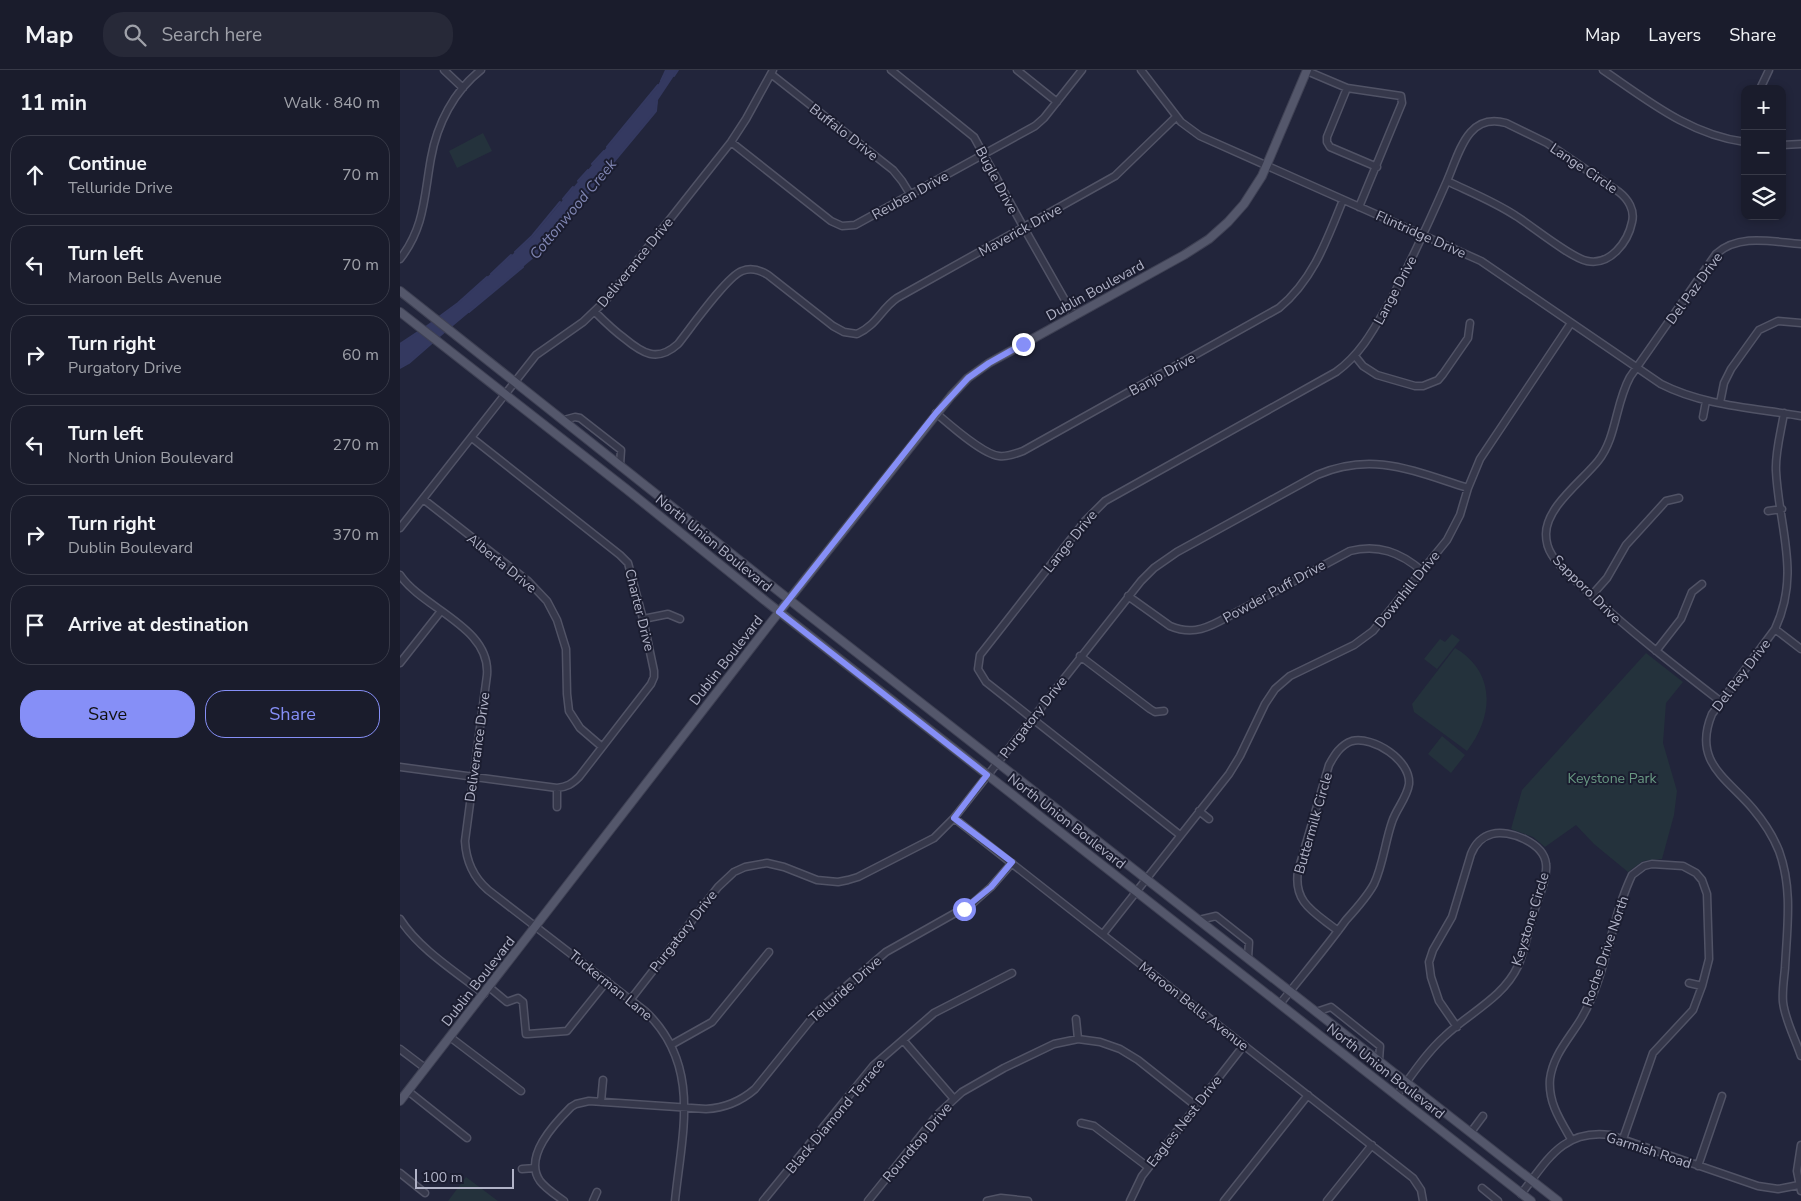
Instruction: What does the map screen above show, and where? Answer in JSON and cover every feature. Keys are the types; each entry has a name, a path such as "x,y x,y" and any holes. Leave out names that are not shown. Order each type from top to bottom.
{"main road":[{"name":"Dublin Boulevard","path":"400,1101 779,612 936,413 960,386 978,370 1184,255 1209,239 1228,222 1244,204 1266,166 1307,71"},
{"name":"North Union Boulevard","path":"400,291 789,600 1558,1201"},
{"name":"North Union Boulevard","path":"400,313 1531,1201"}],"street":[{"path":"444,70 463,88"},
{"path":"400,259 420,224 433,146 441,124 452,103 463,88 481,70"},
{"name":"Bugle Drive","path":"891,70 969,132 984,154 1074,316"},
{"path":"1017,70 1057,102"},
{"name":"Reuben Drive","path":"731,142 823,215 842,226 855,225 1035,126 1082,70"},
{"name":"Flintridge Drive","path":"1141,70 1176,117 1186,127 1200,136 1481,261 1669,388 1706,401 1801,416"},
{"path":"1602,70 1677,119 1707,133 1741,141"},
{"path":"1762,85 1769,70"},
{"path":"1307,71 1347,88 1401,96 1402,102 1359,207"},
{"name":"Deliverance Drive","path":"400,528 536,355 583,322 606,300 731,142 772,72"},
{"name":"Buffalo Drive","path":"772,72 892,170 910,194"},
{"path":"1347,88 1327,137 1328,144 1330,148 1377,167"},
{"name":"Maverick Drive","path":"857,334 870,327 892,301 1115,176 1176,117"},
{"name":"Lange Circle","path":"1423,235 1447,181 1471,131 1483,122 1499,121 1547,143 1625,196 1632,210 1631,225 1615,252 1602,260 1588,261 1573,254 1501,207 1447,181"},
{"path":"1786,145 1801,144"},
{"name":"Banjo Drive","path":"936,413 992,455 1007,456 1023,452 1279,308 1297,291 1311,272 1344,200"},
{"name":"Lange Drive","path":"1180,835 986,682 978,669 980,655 1092,513 1105,500 1336,372 1355,356 1378,322 1423,235"},
{"name":"Del Paz Drive","path":"1637,368 1711,260 1722,248 1738,241 1746,240 1801,244"},
{"path":"594,312 640,351 654,355 661,354 673,349 678,344 730,278 742,270 755,269 768,274 833,326 844,332 857,334 858,341"},
{"path":"1720,403 1724,383 1731,369 1759,330 1778,321 1801,323"},
{"path":"1355,356 1363,366 1377,375 1415,386 1430,384 1438,380 1443,374 1468,338 1470,323"},
{"name":"Downhill Drive","path":"1103,934 1235,765 1265,704 1275,689 1290,676 1354,645 1367,636 1422,571 1450,534 1460,514 1468,488 1485,452 1571,323"},
{"name":"Sapporo Drive","path":"1637,368 1623,392 1604,453 1553,511 1547,525 1546,542 1553,557 1623,624 1720,701"},
{"path":"1703,417 1706,401"},
{"name":"Del Rey Drive","path":"1784,414 1776,470 1790,554 1791,577 1785,609 1775,629 1712,714 1706,731 1706,740 1709,759 1718,773 1753,809 1767,828 1778,851 1786,876 1788,910 1783,1002 1801,1056"},
{"path":"564,420 574,417 580,418 621,450 620,464"},
{"name":"Charter Drive","path":"472,438 624,559 630,569 643,619 653,664 654,677 651,684 574,782 557,788"},
{"name":"Purgatory Drive","path":"631,999 718,887 734,872 745,867 767,863 784,867 817,880 838,882 858,877 934,838 954,818 1128,596 1147,574 1162,562 1328,470 1360,463 1382,464 1468,488"},
{"path":"1592,595 1607,578 1626,545 1666,501 1679,498"},
{"name":"Alberta Drive","path":"423,499 528,582 546,601 558,620 566,649 569,711 580,728 602,746"},
{"path":"1768,511 1782,509"},
{"name":"Powder Puff Drive","path":"1128,596 1170,626 1193,631 1220,621 1350,551 1361,548 1381,548 1407,559 1422,571"},
{"name":"Deliverance Drive","path":"400,575 411,588 475,638 486,658 487,675 465,841 469,865 482,884 536,926"},
{"path":"1656,651 1681,619 1692,592 1702,584"},
{"path":"400,663 441,611"},
{"path":"643,619 668,614 680,619"},
{"path":"1775,629 1801,649"},
{"path":"1080,656 1150,709 1155,712 1164,711"},
{"name":"Buttermilk Circle","path":"1280,1004 1338,931 1374,882 1392,821 1408,787 1408,773 1399,759 1393,754 1366,741 1351,742 1344,745 1338,750 1329,765 1298,871 1296,887 1302,900 1338,931"},
{"path":"400,767 557,788 557,807"},
{"path":"1199,811 1208,819"},
{"name":"Maroon Bells Avenue","path":"954,818 1413,1178 1421,1190 1423,1201"},
{"name":"Keystone Circle","path":"1397,1095 1435,1046 1501,990 1512,977 1519,964 1544,880 1546,864 1540,850 1534,844 1522,838 1498,833 1484,837 1474,846 1452,918 1430,956 1429,969 1439,1001 1457,1027"},
{"name":"Telluride Drive","path":"535,1168 535,1160 541,1144 571,1107 582,1102 716,1108 736,1103 746,1097 822,1007 886,952 973,903 991,887 1012,862"},
{"name":"Roche Drive North","path":"1571,1140 1551,1098 1550,1080 1554,1061 1582,1018 1592,996 1632,876 1644,866 1664,863 1684,866 1696,873 1705,886 1707,894 1709,959 1702,986"},
{"path":"1199,920 1216,916 1249,942 1248,958"},
{"path":"400,919 410,933 424,946 486,990 507,1002 518,998 523,1002 526,1034 568,1031 607,981"},
{"name":"Tuckerman Lane","path":"536,926 653,1018 672,1045 682,1074 684,1107 675,1201"},
{"path":"672,1045 712,1022 769,952"},
{"name":"Black Diamond Terrace","path":"763,1201 870,1069 934,1014 1012,973"},
{"path":"1623,1139 1653,1053 1688,1017 1696,1005 1702,986 1688,983"},
{"name":"North Union Boulevard","path":"1316,1012 1331,1007 1380,1046 1379,1060"},
{"path":"1076,1019 1078,1039"},
{"path":"450,1037 521,1091"},
{"name":"Roundtop Drive","path":"868,1201 938,1114 954,1099 970,1086 1054,1044 1078,1039 1110,1045 1128,1054 1196,1106"},
{"path":"903,1040 954,1099"},
{"name":"Eagles Nest Drive","path":"1130,1201 1136,1184 1148,1167 1244,1045"},
{"path":"400,1049 425,1068"},
{"path":"602,1102 603,1080"},
{"path":"408,1091 467,1138"},
{"path":"1224,1201 1308,1095"},
{"path":"1698,1166 1722,1096"},
{"path":"1471,1132 1483,1116"},
{"path":"1081,1123 1094,1126 1148,1167"},
{"name":"Garmish Road","path":"1521,1194 1554,1153 1577,1136 1593,1134 1610,1135 1698,1166 1769,1188 1800,1188"},
{"path":"1327,1201 1372,1145"},
{"path":"1800,1188 1797,1170 1801,1145"},
{"path":"522,1169 535,1168 537,1175 544,1185 564,1201"},
{"path":"400,1173 425,1193"},
{"path":"1482,1188 1498,1201"},
{"path":"593,1201 597,1192"},
{"path":"987,1201 1001,1198 1028,1201"}],"green space":[{"path":"483,133 492,151 457,168 449,151"},
{"path":"1452,634 1460,640 1437,669 1424,659 1440,639 1445,642"},
{"path":"1455,648 1478,669 1484,682 1486,695 1486,709 1482,724 1476,738 1467,751 1414,712 1412,704"},
{"name":"Keystone Park","path":"1646,653 1683,682 1666,703 1663,743 1677,791 1674,815 1662,859 1643,861 1628,872 1594,844 1576,825 1545,847 1533,837 1511,829 1522,790"},
{"path":"1442,736 1465,755 1451,773 1428,754"},
{"path":"466,1177 498,1201 448,1201"}],"water":[{"path":"666,70 678,70 658,100 656,111 536,256 409,363 400,368 400,344 458,303 532,237 657,87"}],"waterway":[{"name":"Cottonwood Creek","path":"661,81 666,70"},
{"name":"Cottonwood Creek","path":"674,76 678,70"},
{"name":"Cottonwood Creek","path":"607,147 658,85"},
{"name":"Cottonwood Creek","path":"552,236 656,111 657,101"},
{"name":"Cottonwood Creek","path":"592,164 604,151"},
{"name":"Cottonwood Creek","path":"578,181 588,170"},
{"name":"Cottonwood Creek","path":"563,199 573,187"},
{"name":"Cottonwood Creek","path":"515,252 532,236 560,202"},
{"name":"Cottonwood Creek","path":"535,257 549,240"},
{"name":"Cottonwood Creek","path":"491,274 511,255"},
{"name":"Cottonwood Creek","path":"469,312 523,267"},
{"name":"Cottonwood Creek","path":"439,317 487,277"},
{"name":"Cottonwood Creek","path":"400,344 421,330"},
{"name":"Cottonwood Creek","path":"400,368 409,363 433,342"}],"route":[{"path":"964,909 991,887 1012,862 954,818 987,775 779,612 936,413 960,386 978,370 1023,344"}]}
